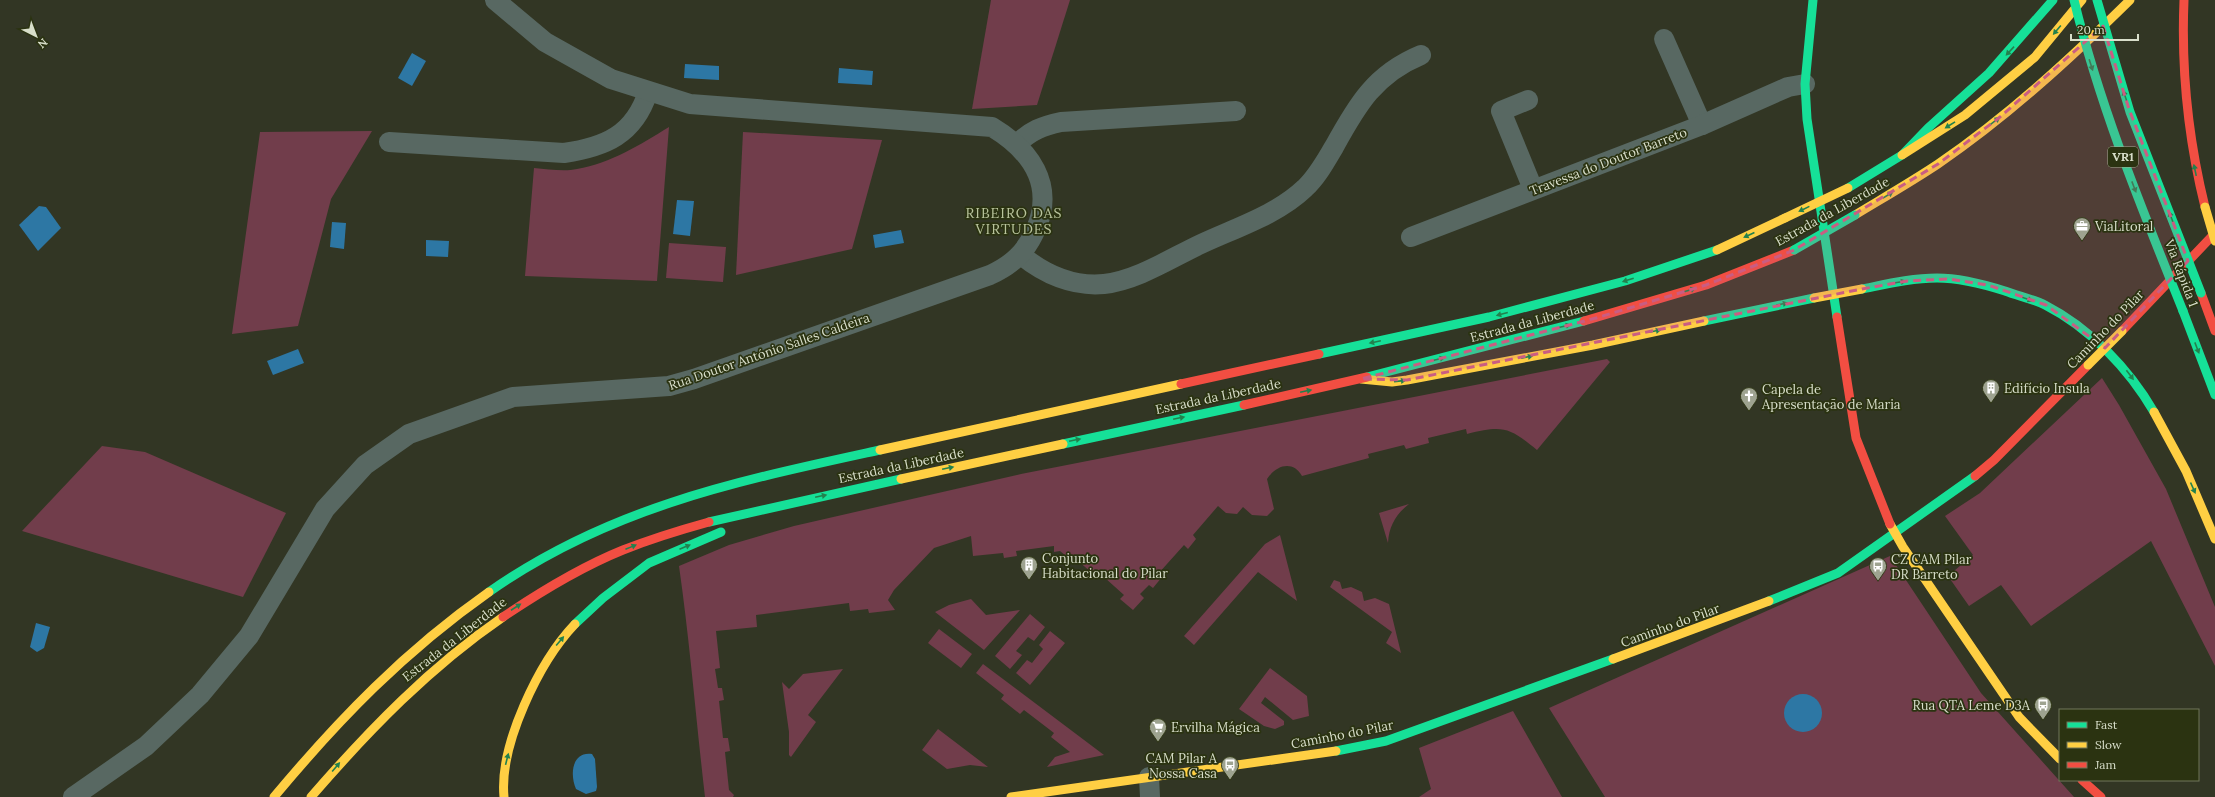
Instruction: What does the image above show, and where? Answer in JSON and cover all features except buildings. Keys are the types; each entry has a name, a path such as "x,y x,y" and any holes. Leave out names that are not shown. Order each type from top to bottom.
{"main road":[{"path":"1813,0 1804,84 1813,157 1856,438 1869,475 1893,532 2019,717 2059,759"},
{"name":"Estrada da Liberdade","path":"274,797 371,688 439,629 512,577 585,536 635,514 680,498 769,474 1489,317 1625,281 1714,251 1848,188 1902,155 1928,128 1989,73 2053,0"},
{"name":"Via Rápida 1","path":"2074,0 2081,36 2106,112 2215,395"},
{"path":"1902,155 1965,115 2035,57 2082,0"},
{"path":"2097,0 2108,47 2129,109 2215,331"},
{"name":"Estrada da Liberdade","path":"311,797 345,757 421,679 471,639 516,607 580,571 632,546 722,518 782,504 1361,379 1596,318 1706,285 1794,250 1855,215 1938,164 2000,117 2073,56 2130,0"},
{"path":"2184,0 2184,78 2190,144 2205,208 2215,241"},
{"name":"Caminho do Pilar","path":"1011,797 1332,752 1394,739 1748,610 1838,573 1893,532 1968,481 1994,460 2122,331 2215,233"},
{"path":"1361,379 1392,382 1407,380 1593,345 1814,298 1907,281 1948,279 1988,285 2046,305 2082,329 2122,365 2156,413 2168,433 2215,538"},
{"path":"504,797 502,788 505,766 527,698 548,656 569,630 620,584 649,564 782,504"},
{"path":"2083,781 2101,797"}],"street":[{"name":"Rua Doutor António Salles Caldeira","path":"74,797 146,746 200,695 248,636 325,509 364,465 409,434 513,397 669,386 694,380 1006,268 1030,243 1041,218 1044,196 1041,180 1017,144 992,127 690,104 648,92 611,79 545,42 495,0"},
{"path":"1664,39 1702,125"},
{"path":"1020,255 1037,268 1059,278 1080,283 1104,284 1137,275 1280,207 1306,188 1320,170 1355,108 1371,89 1395,67 1421,55"},
{"name":"Travessa do Doutor Barreto","path":"1411,237 1702,125 1788,87 1804,84"},
{"path":"389,142 564,153 589,150 614,138 634,122 644,105 648,92"},
{"path":"1528,100 1502,111 1534,189"},
{"path":"1017,144 1028,133 1044,126 1061,122 1236,111"},
{"path":"1149,777 1150,797"}],"highlighted area":[{"path":"2103,26 2129,109 2188,261 2105,348 2046,305 1988,285 1948,279 1907,281 1862,289 1407,380 1361,379 1596,318 1706,285 1794,250 1938,164 2000,117"}],"shaded area":[{"path":"991,0 1070,0 1037,105 972,109"},
{"path":"669,127 657,281 525,276 534,168 567,170 590,166 613,158"},
{"path":"372,131 331,199 298,326 232,334 260,132"},
{"path":"743,132 882,140 852,249 736,275"},
{"path":"669,243 726,247 723,282 666,278"},
{"path":"1607,359 1610,362 1537,450 1512,432 1489,429 1467,434 1466,429 1428,438 1429,443 1406,449 1404,445 1368,454 1369,458 1302,476 1298,471 1289,466 1284,466 1275,470 1267,479 1274,509 1267,516 1252,515 1243,507 1237,514 1226,513 1218,506 1193,535 1196,539 1188,549 1184,545 1158,574 1162,577 1153,588 1149,585 1140,594 1144,598 1133,610 1120,599 1124,595 1095,569 1092,573 1069,553 1066,556 1060,551 1054,552 1054,546 1016,551 1017,556 1004,558 1003,553 973,556 971,536 934,548 894,590 888,600 895,610 869,613 868,609 850,611 849,603 756,615 757,627 716,631 720,668 715,669 718,688 722,688 724,700 719,701 723,738 728,738 730,751 725,752 729,790 734,795 733,797 705,797 679,566 729,545 794,526 1021,474"},
{"path":"2102,378 2119,405 2166,489 2215,607 2215,666 2151,541 2031,626 2001,585 1969,606 1948,576 1973,555 1945,516 1980,493"},
{"path":"102,446 145,452 286,513 243,597 22,531"},
{"path":"1409,504 1400,512 1394,521 1390,531 1388,543 1379,513"},
{"path":"1280,535 1297,601 1258,572 1194,645 1184,636 1265,544"},
{"path":"1890,556 1981,693 2074,797 1605,797 1549,708"},
{"path":"1334,580 1340,582 1342,589 1351,587 1362,592 1364,601 1375,598 1389,604 1401,653 1386,643 1392,632 1330,587"},
{"path":"971,599 986,615 1020,610 984,650 935,612 949,605"},
{"path":"1030,614 1045,627 1034,641 1028,637 1016,651 1022,655 1010,669 995,656"},
{"path":"939,629 972,654 961,668 928,643"},
{"path":"1050,631 1065,643 1030,685 1016,673 1027,660 1032,663 1043,649 1039,645"},
{"path":"983,664 1104,755 1047,767 1055,757 1070,752 1051,737 1054,733 1024,710 1020,714 1001,699 1004,695 976,673"},
{"path":"1270,668 1307,696 1309,716 1293,720 1265,697 1261,703 1284,721 1284,725 1275,729 1264,726 1239,709"},
{"path":"843,669 808,715 816,722 791,757 789,755 789,732 782,682 789,689 803,674"},
{"path":"1513,711 1562,797 1419,797 1431,789 1419,748"},
{"path":"938,729 988,767 970,765 947,769 922,750"}],"water":[{"path":"412,53 426,61 412,86 398,78"},
{"path":"685,64 719,66 719,80 684,78"},
{"path":"839,68 873,71 872,85 838,83"},
{"path":"677,200 694,201 690,236 673,234"},
{"path":"39,206 46,207 61,228 38,251 19,225"},
{"path":"332,222 346,223 344,249 330,247"},
{"path":"901,230 904,243 875,248 873,235"},
{"path":"426,240 449,241 448,257 426,256"},
{"path":"298,349 304,363 273,375 267,361"},
{"path":"36,623 50,627 44,648 37,652 30,647"},
{"path":"1803,694 1813,697 1819,703 1822,713 1819,723 1813,729 1803,732 1793,729 1787,723 1784,713 1787,703 1793,697"},
{"path":"592,754 595,759 597,787 596,791 586,794 576,789 573,771 576,760 580,756"}],"traffic: fast":[{"path":"1813,0 1805,84 1807,119 1837,317"},
{"path":"1848,188 1902,155 1928,128 1989,73 2053,0"},
{"path":"2074,0 2084,40 2109,119 2137,196 2183,311"},
{"path":"2097,0 2130,112 2201,293"},
{"path":"1794,250 1855,215"},
{"path":"1319,354 1489,317 1625,281 1717,250"},
{"path":"1862,289 1909,280 1946,278 1980,284 2045,305 2078,325 2107,351 2133,380 2154,412"},
{"path":"1704,321 1814,298"},
{"path":"2183,311 2215,395"},
{"path":"1367,377 1584,321"},
{"path":"1063,444 1244,405"},
{"path":"489,592 535,563 581,538 628,518 726,486 776,473 880,450"},
{"path":"1769,601 1838,573 1975,476"},
{"path":"709,522 901,479"},
{"path":"575,624 603,598 649,563 721,532"},
{"path":"1336,751 1386,741 1613,659"}],"traffic: slow":[{"path":"1902,155 1965,115 2035,57 2082,0"},
{"path":"1855,215 1938,164 2014,107 2085,44 2130,0"},
{"path":"1785,218 1848,188"},
{"path":"2205,207 2215,241"},
{"path":"1717,250 1785,218"},
{"path":"1814,298 1862,289"},
{"path":"1361,379 1392,382 1407,380 1593,345 1704,321"},
{"path":"2088,365 2122,331"},
{"path":"880,450 1181,384"},
{"path":"2154,412 2186,471 2215,539"},
{"path":"901,479 1063,444"},
{"path":"1890,524 1903,547 2019,717 2059,758"},
{"path":"274,797 323,740 374,687 429,638 489,592"},
{"path":"1613,659 1769,601"},
{"path":"311,797 355,748 425,678 476,636 503,617"},
{"path":"504,797 504,776 508,753 524,705 548,660 561,640 575,624"},
{"path":"1011,797 1336,751"}],"traffic: jam":[{"path":"2184,0 2183,26 2187,104 2194,156 2205,207"},
{"path":"2122,331 2215,233"},
{"path":"1584,321 1706,285 1794,250"},
{"path":"2201,293 2215,331"},
{"path":"1837,317 1856,438 1890,524"},
{"path":"1181,384 1319,354"},
{"path":"1975,476 1994,460 2088,365"},
{"path":"1244,405 1367,377"},
{"path":"503,617 561,580 607,557 655,538 709,522"},
{"path":"2083,781 2101,797"}],"place":[{"name":"ViaLitoral","path":"2082,241"},
{"name":"Edifício Insula","path":"1991,403"},
{"name":"Capela de Apresentação de Maria","path":"1749,411"},
{"name":"Conjunto Habitacional do Pilar","path":"1029,580"},
{"name":"CZ CAM Pilar DR Barreto","path":"1878,581"},
{"name":"Rua QTA Leme D3A","path":"2043,720"},
{"name":"Ervilha Mágica","path":"1158,742"},
{"name":"CAM Pilar A Nossa Casa","path":"1230,780"}],"district":[{"name":"RIBEIRO DAS VIRTUDES","path":"1014,222"}]}
